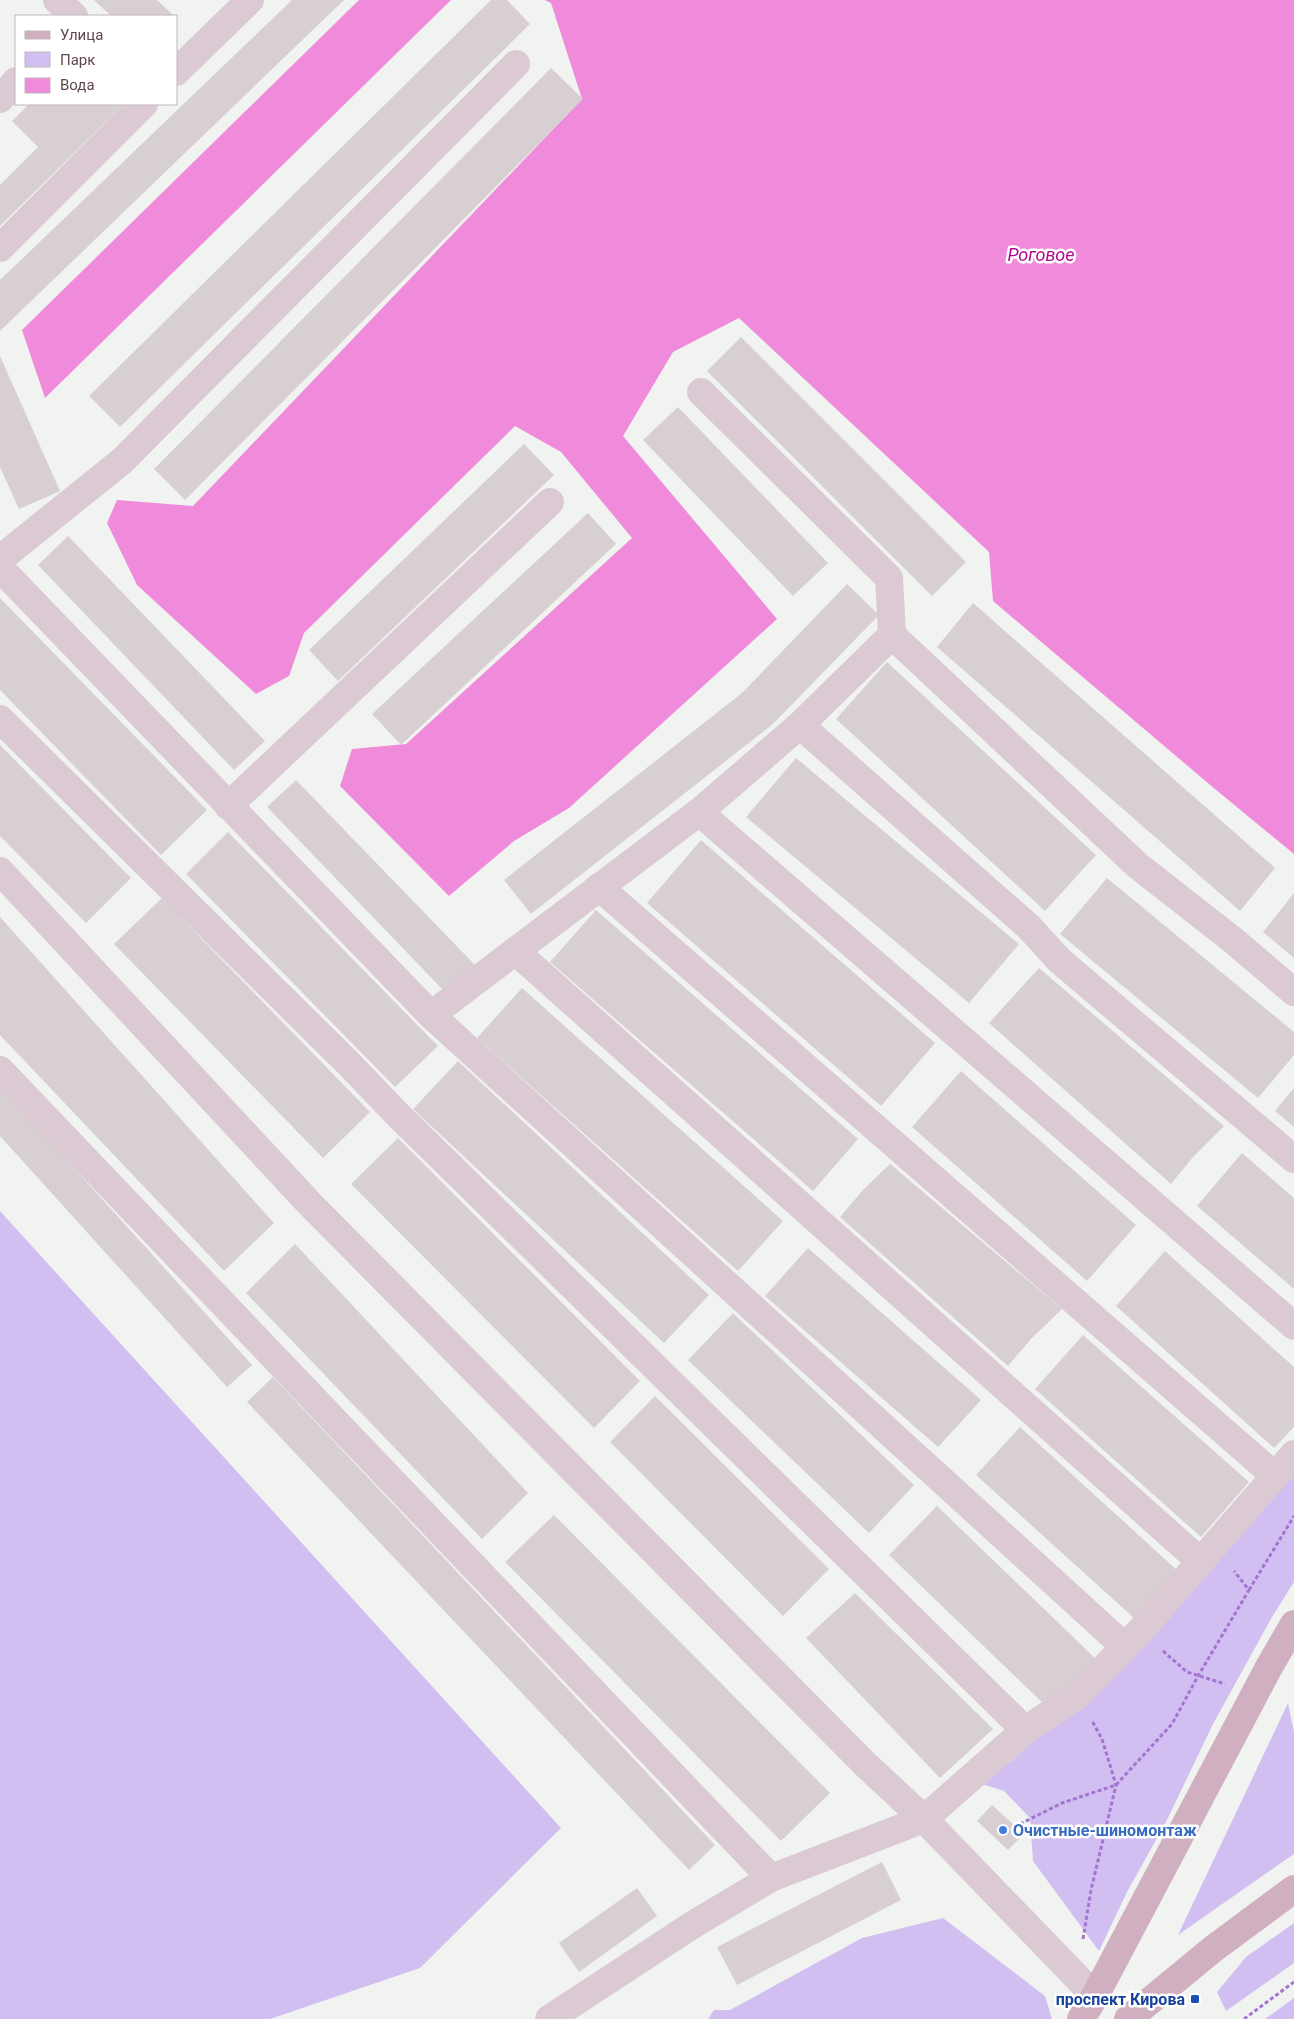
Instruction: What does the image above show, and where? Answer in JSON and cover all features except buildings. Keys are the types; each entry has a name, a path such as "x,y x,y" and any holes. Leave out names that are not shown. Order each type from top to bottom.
{"main road":[{"path":"1081,2019 1095,1996 1269,1667 1294,1624"},
{"path":"1128,2019 1213,1950 1294,1889"}],"lane":[{"path":"56,0 73,15"},
{"path":"178,70 250,0"},
{"path":"0,559 122,461 516,64"},
{"path":"0,99 15,82"},
{"path":"0,248 143,105"},
{"path":"701,392 889,578 892,635 1137,864 1234,941 1294,992"},
{"path":"228,806 550,502"},
{"path":"0,568 432,1015 1132,1639"},
{"path":"432,1015 699,812 800,725 892,635"},
{"path":"0,719 342,1057 397,1114 1025,1730"},
{"path":"800,725 1029,927 1060,961 1294,1159"},
{"path":"699,812 1294,1326"},
{"path":"0,870 309,1203 851,1750 924,1819 1095,1996"},
{"path":"599,887 1274,1476"},
{"path":"515,951 1208,1555"},
{"path":"0,1070 771,1878"},
{"path":"549,2019 694,1924 771,1878 924,1819 1025,1730 1077,1696 1208,1555 1294,1454"}],"path":[{"path":"1020,1824 1062,1803 1116,1785 1172,1724 1198,1676 1294,1516"},
{"path":"1208,1555 1249,1590"},
{"path":"1132,1639 1187,1672 1234,1687"},
{"path":"1076,1976 1092,1890 1116,1785 1102,1739 1077,1696"},
{"path":"1244,2019 1294,1982"}],"green space":[{"path":"0,1211 561,1828 420,1968 270,2019 0,2019"},
{"path":"1294,1476 1294,1582 1272,1617 1213,1724 1166,1822 1127,1892 1099,1951 1033,1861 1030,1818 1004,1791 976,1782 1013,1760 1242,1525"},
{"path":"1288,1703 1294,1732 1294,1854 1178,1935"},
{"path":"943,1918 1045,1996 1052,2019 708,2019 714,2010 730,2010 862,1938"},
{"path":"1294,1923 1294,1963 1226,2011 1217,1992 1246,1957"},
{"path":"1294,1998 1294,2019 1265,2019"}],"water":[{"path":"359,0 451,0 45,398 22,330"},
{"name":"Роговое","path":"545,0 1294,0 1294,854 993,601 989,552 739,318 673,352 623,436 777,619 569,808 514,841 449,896 340,786 352,749 406,744 632,538 561,452 515,426 304,633 289,676 256,694 137,585 107,523 117,500 193,506 582,99 551,3"}],"place":[{"name":"Очистные-шиномонтаж","path":"1003,1830"},
{"name":"проспект Кирова","path":"1195,1999"}]}
